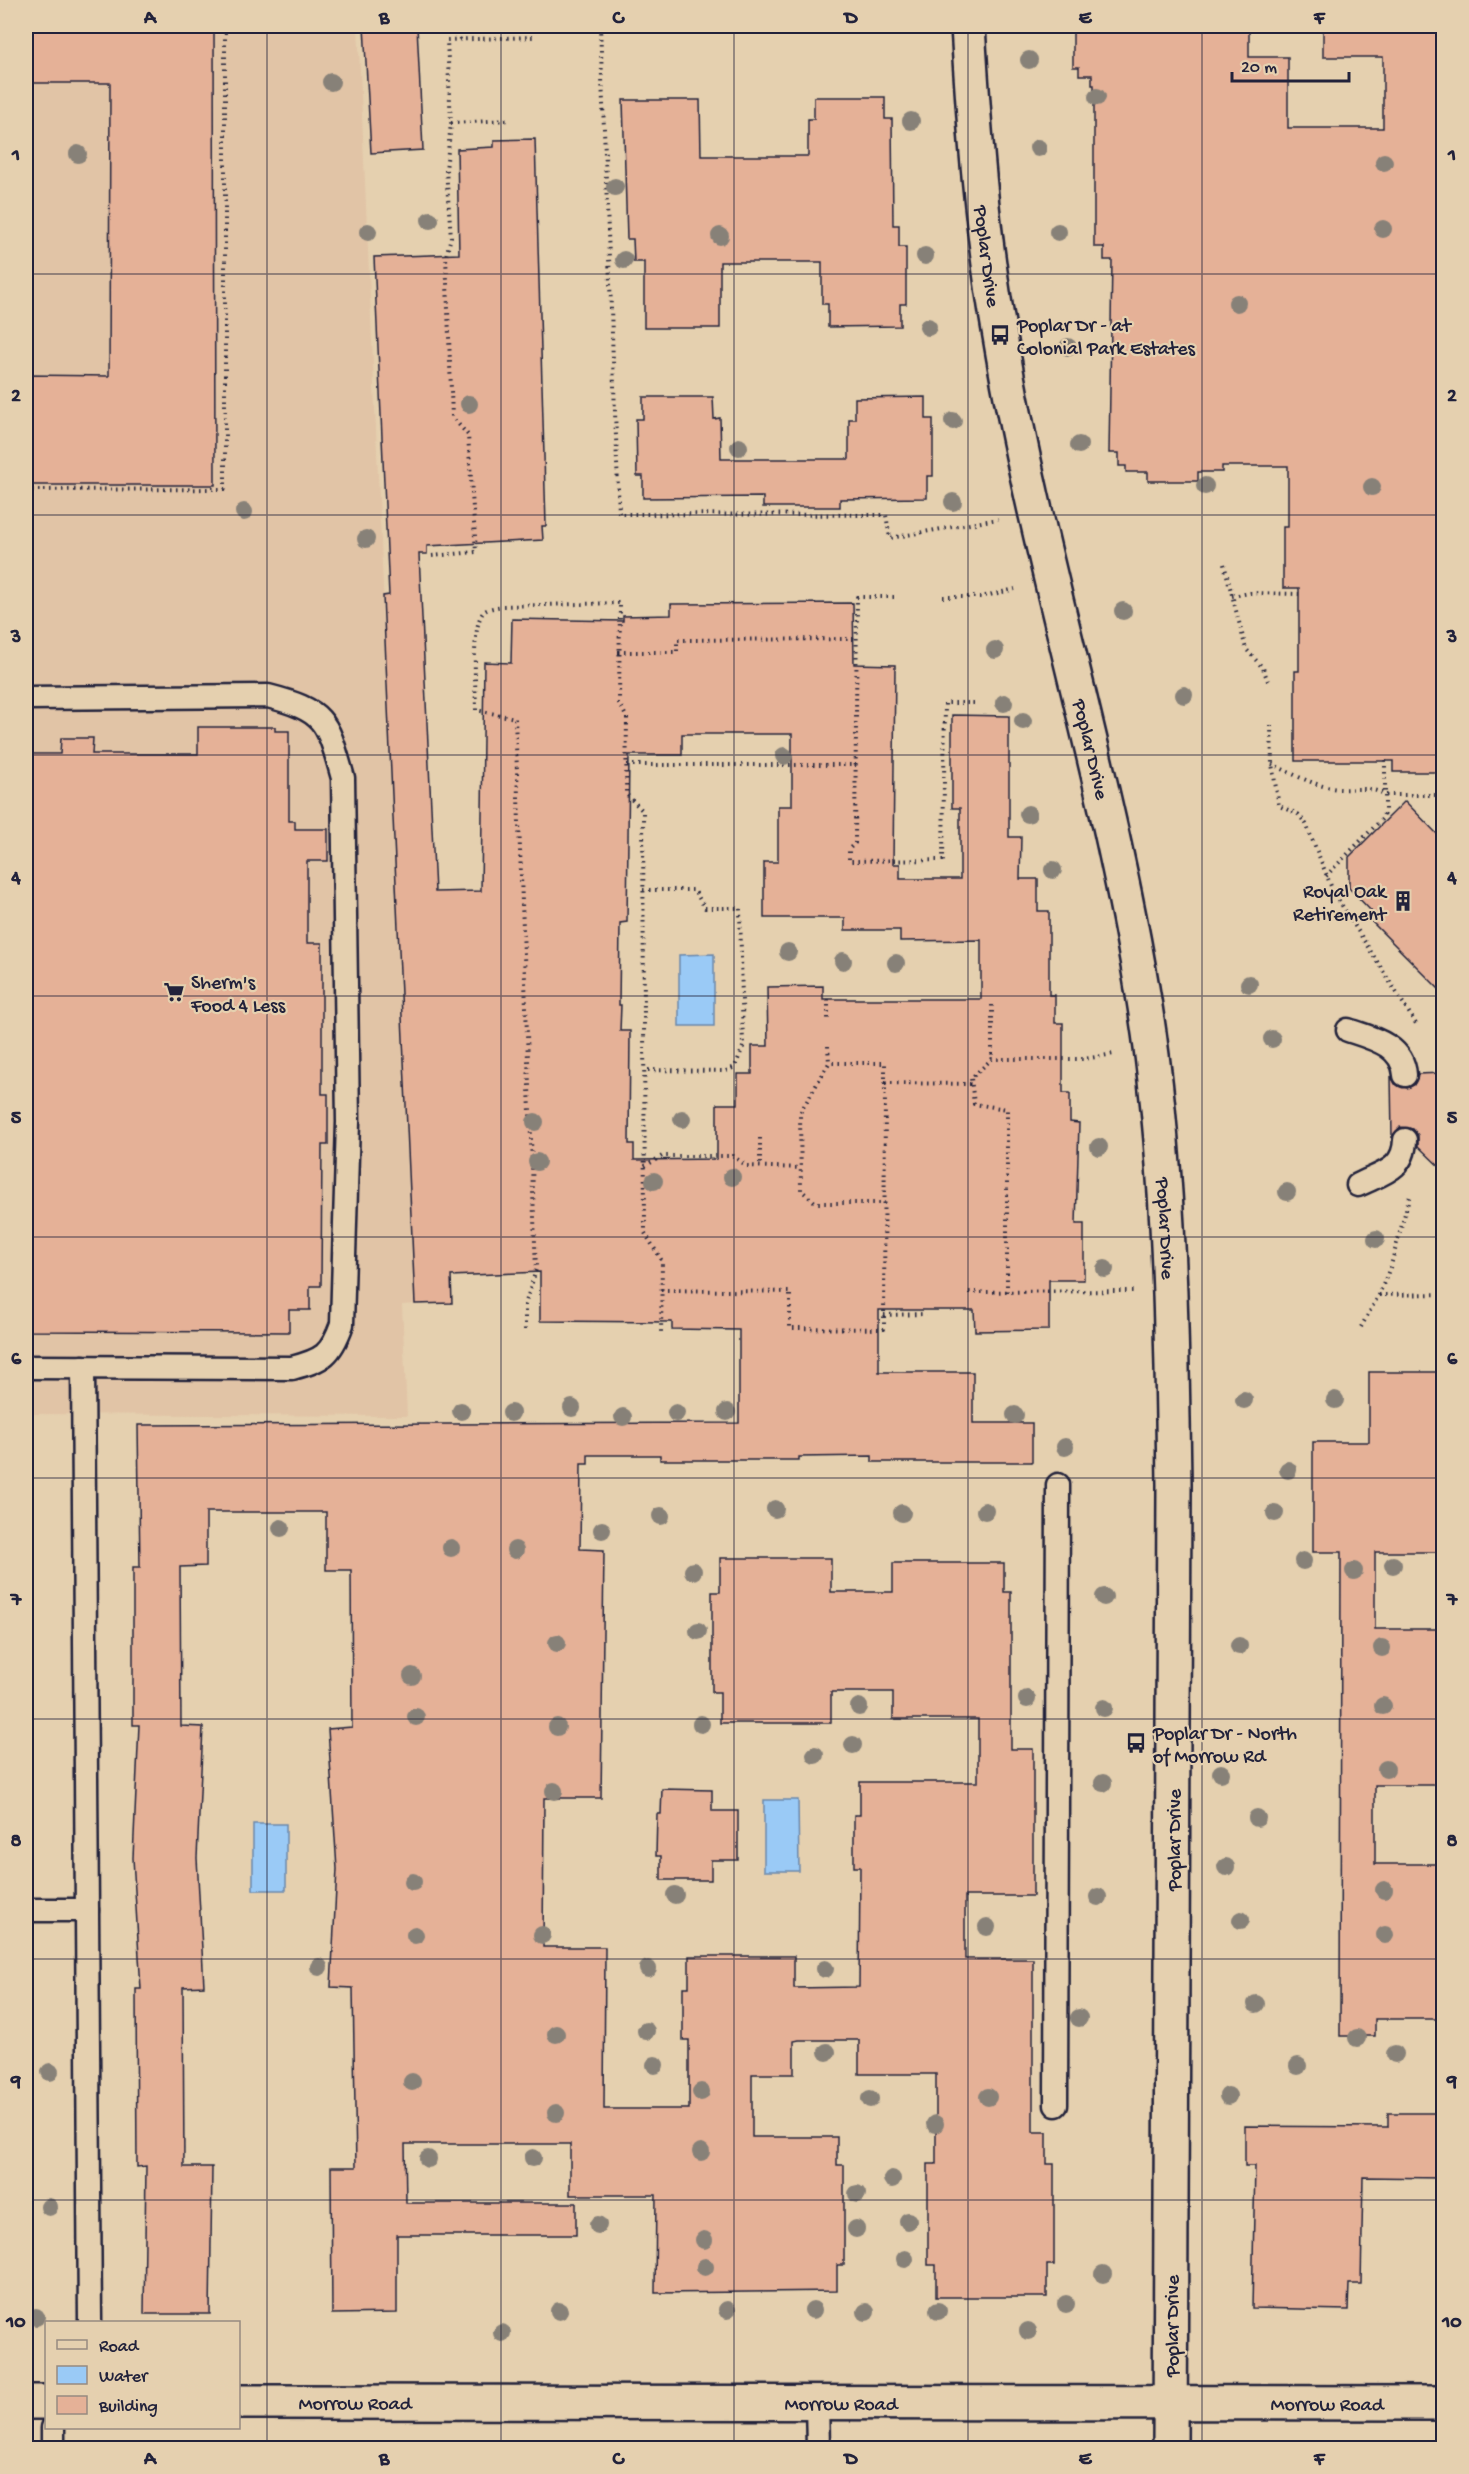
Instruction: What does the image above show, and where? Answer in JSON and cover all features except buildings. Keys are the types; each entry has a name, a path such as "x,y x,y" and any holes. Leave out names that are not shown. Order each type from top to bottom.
{"main road":[{"name":"Poplar Drive","path":"968,26 979,185 1000,335 1045,551 1109,814 1149,1033 1163,1164 1172,1357 1174,1485 1170,2448"},
{"path":"26,2402 45,2402"},
{"name":"Morrow Road","path":"240,2402 1443,2403"}],"lane":[{"path":"26,698 268,696 302,705 321,719 333,742 343,778 348,1122 342,1324 334,1346 317,1362 292,1368 26,1366"},
{"path":"1348,1030 1380,1041 1399,1055 1405,1075"},
{"path":"1358,1185 1394,1168 1405,1155 1405,1140"},
{"path":"83,1366 90,2321"},
{"path":"1056,2105 1058,1485"},
{"path":"26,1910 87,1910"},
{"path":"817,2403 818,2448"},
{"path":"53,2429 53,2448"}],"path":[{"path":"26,490 225,489 225,26"},
{"path":"459,26 460,40"},
{"path":"600,26 619,514 886,515 890,538 998,519"},
{"path":"432,556 476,552 468,435 452,417 446,256 450,237 446,170 450,123 447,40 533,37"},
{"path":"450,123 508,120"},
{"path":"1224,564 1246,649 1260,662 1269,684"},
{"path":"943,597 981,597 1015,589"},
{"path":"1232,596 1250,593 1299,594"},
{"path":"894,597 857,597 855,843 849,849 849,861 943,860 945,703 975,702"},
{"path":"525,1330 525,1305 536,1270 515,718 476,710 476,632 478,619 485,610 503,606 620,603 619,702 627,717 626,795 643,811 645,1233 660,1255 661,1335"},
{"path":"618,652 677,652 677,640 857,639"},
{"path":"1271,725 1272,765 1279,806 1298,814 1306,825 1326,876 1422,1035"},
{"path":"1326,876 1382,819 1385,795 1385,756"},
{"path":"627,765 856,765"},
{"path":"1272,765 1318,785 1336,789 1378,790 1385,795 1443,795"},
{"path":"643,890 694,890 705,908 740,908 743,1047 735,1067 726,1071 644,1070"},
{"path":"828,999 828,1022"},
{"path":"992,1005 992,1059"},
{"path":"828,1046 829,1063 800,1113 801,1190 816,1203 885,1203"},
{"path":"1007,1292 1007,1109 974,1104 971,1078 992,1059 1084,1059 1114,1054"},
{"path":"662,1290 790,1292 790,1328 884,1329 885,1063 829,1063"},
{"path":"885,1083 971,1084"},
{"path":"760,1138 760,1167"},
{"path":"645,1166 662,1156 733,1156 747,1166 801,1168"},
{"path":"1361,1327 1379,1295 1391,1265 1411,1190"},
{"path":"969,1292 1134,1291"},
{"path":"1379,1295 1443,1294"},
{"path":"884,1315 926,1314"}],"shaded area":[{"path":"26,26 358,26 415,1304 402,1305 407,1416 26,1414"}],"water":[{"path":"714,954 714,1026 679,1026 679,955"},
{"path":"764,1800 798,1800 799,1871 764,1871"},
{"path":"253,1824 286,1824 286,1890 253,1890"}],"place":[{"name":"Poplar Dr - at Colonial Park Estates","path":"1000,335"},
{"name":"Royal Oak Retirement","path":"1403,901"},
{"name":"Sherm's Food 4 Less","path":"174,992"},
{"name":"Poplar Dr - North of Morrow Rd","path":"1136,1743"}]}
